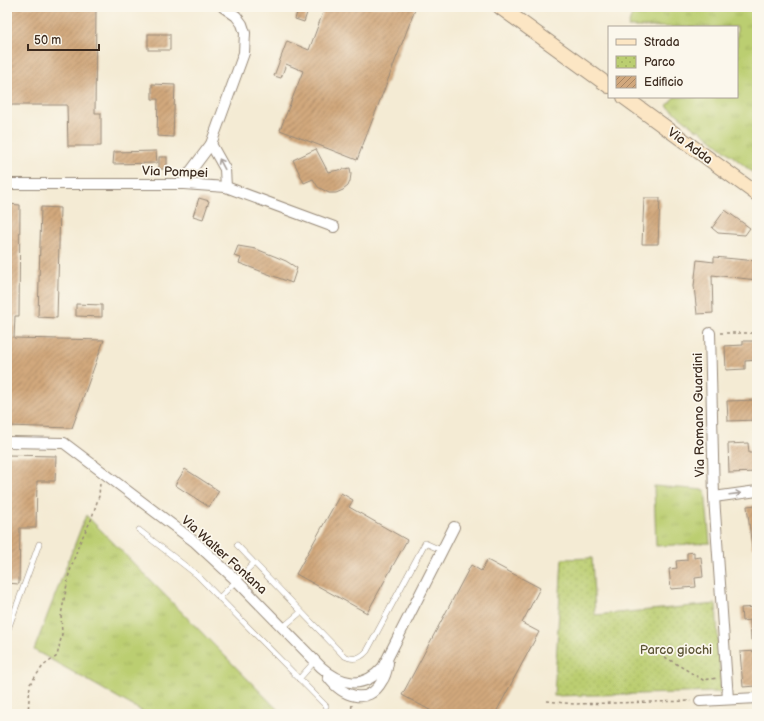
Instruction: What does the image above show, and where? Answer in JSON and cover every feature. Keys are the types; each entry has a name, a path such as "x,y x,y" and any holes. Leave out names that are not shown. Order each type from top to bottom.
{"main road":[{"path":"500,7 608,85"},
{"name":"Via Adda","path":"625,98 757,194"}],"street":[{"path":"184,184 190,172 210,144 244,53 246,43 242,24 236,16 223,7"},
{"path":"210,144 225,169 226,187"},
{"name":"Via Pompei","path":"7,184 184,184 226,187 334,227"},
{"name":"Via Romano Guardini","path":"710,333 714,496 728,699"},
{"name":"Via Walter Fontana","path":"7,442 64,443 195,542 237,581 318,664 341,691 352,695 363,695 374,691 382,683 391,652 454,527"},
{"path":"714,496 757,491"},
{"path":"700,701 757,698"}],"lane":[{"path":"139,530 197,575 326,706"},
{"path":"237,545 344,656 352,659 359,658 368,650 425,543 443,551"},
{"path":"7,632 39,544"},
{"path":"219,598 254,562"},
{"path":"282,628 301,612"},
{"path":"299,679 318,664"}],"path":[{"path":"710,333 757,333"},
{"path":"28,714 30,684 43,666 57,656 62,634 61,615 69,574 99,496 101,471"},
{"path":"665,657 703,680 727,677"},
{"path":"547,701 574,704 700,701"}],"green space":[{"path":"634,7 757,7 757,176 700,130 697,130 667,106 673,98 738,98 738,26 628,26"},
{"path":"654,486 705,490 710,543 656,546"},
{"path":"86,515 282,714 147,714 34,650"},
{"name":"Parco giochi","path":"592,558 595,615 716,604 721,692 554,696 562,559"}],"building":[{"path":"8,7 96,7 95,113 101,113 101,146 68,146 67,105 8,105"},
{"path":"299,7 309,7 304,22 295,19"},
{"path":"325,7 416,7 357,160 280,130 303,71 286,64 281,78 274,76 287,41 309,50"},
{"path":"148,34 170,34 170,50 148,50"},
{"path":"152,84 175,85 173,137 157,136 158,99 152,99"},
{"path":"316,149 328,172 350,168 350,181 348,186 343,190 336,193 329,193 318,187 313,179 304,183 293,160"},
{"path":"156,151 157,163 113,164 114,152"},
{"path":"159,157 167,157 167,169 159,169"},
{"path":"199,198 209,201 203,219 193,216"},
{"path":"644,198 660,198 658,244 642,244"},
{"path":"7,204 20,205 19,316 15,316 14,338 104,340 72,428 7,426"},
{"path":"41,207 60,208 57,318 38,317"},
{"path":"725,210 750,228 745,235 718,233 712,228"},
{"path":"238,246 256,249 286,261 297,268 292,283 239,263 241,258 234,256"},
{"path":"714,257 757,261 757,280 712,275 713,313 697,314 694,286 697,260 714,262"},
{"path":"76,304 102,305 102,317 76,316"},
{"path":"743,341 757,341 757,360 745,361 745,369 726,370 725,346 743,345"},
{"path":"757,400 757,420 728,421 727,401"},
{"path":"748,443 749,453 757,453 757,472 729,473 728,444"},
{"path":"7,455 56,456 55,481 37,481 36,528 20,528 19,584 7,583"},
{"path":"185,469 219,491 209,507 175,485"},
{"path":"341,493 353,500 349,507 407,540 367,613 296,574"},
{"path":"757,505 757,548 752,548 747,506"},
{"path":"694,552 694,558 701,557 703,577 695,578 696,587 671,589 669,569 677,568 676,561 687,560 687,553"},
{"path":"487,560 540,588 522,623 539,632 495,714 437,714 402,695 471,565 481,571"},
{"path":"757,607 757,640 751,640 750,620 742,621 741,608"},
{"path":"757,651 757,659 754,659 756,686 743,687 740,652"}]}
